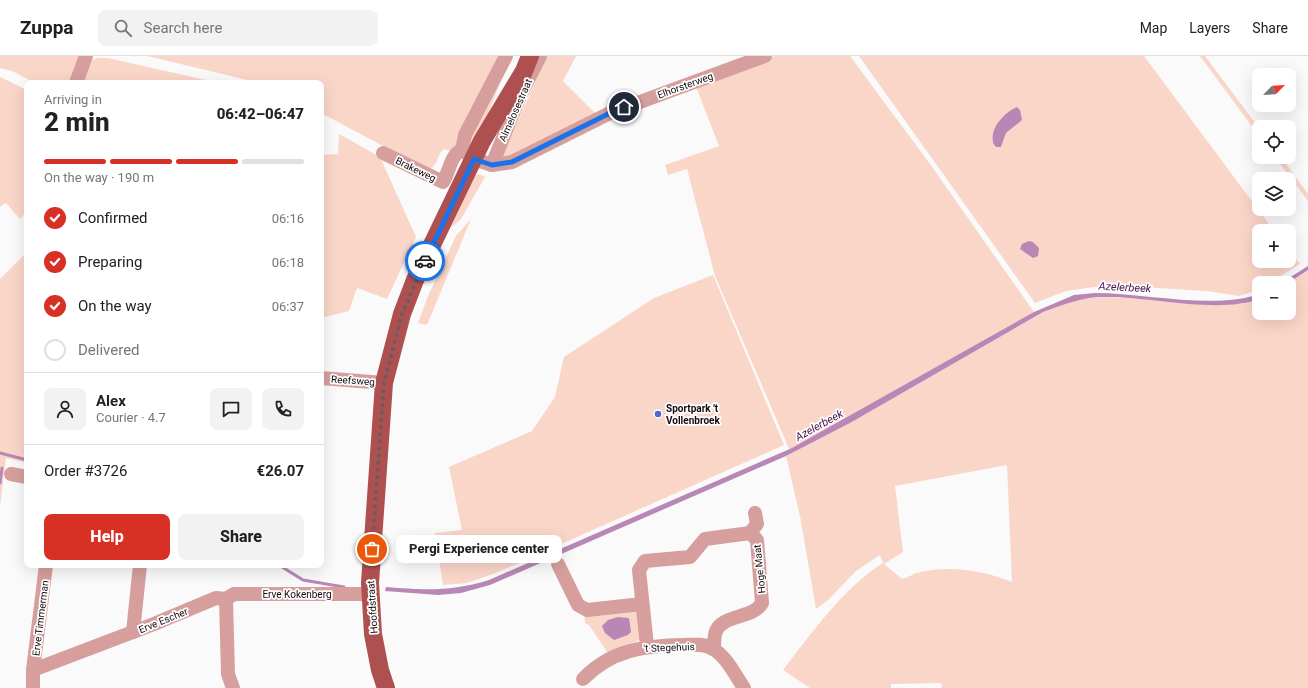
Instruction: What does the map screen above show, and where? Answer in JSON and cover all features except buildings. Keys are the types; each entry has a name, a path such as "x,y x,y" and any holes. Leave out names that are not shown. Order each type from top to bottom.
{"main road":[{"name":"Almelosestraat","path":"482,142 495,100 522,56"},
{"name":"Almelosestraat","path":"468,154 482,142 524,71 530,56"},
{"name":"Hoofdstraat","path":"386,688 380,670 373,634 370,594 373,527 384,383 402,314 468,154"}],"street":[{"path":"77,80 86,56"},
{"path":"468,154 465,136 506,56"},
{"name":"Almelosestraat","path":"492,165 520,96 540,56"},
{"name":"Elhorsterweg","path":"468,154 492,165 506,164 610,113 766,56"},
{"name":"Brakeweg","path":"383,153 443,182 456,153 468,154"},
{"name":"Reefsweg","path":"324,378 384,383"},
{"path":"11,474 24,476"},
{"name":"Hoge Maat","path":"750,534 757,524 755,513"},
{"name":"Hoge Maat","path":"646,646 639,570 645,562 690,557 705,539 750,534 757,540 762,603 758,610 720,624 716,632 714,650"},
{"path":"558,564 578,605 582,608 587,610 642,604"},
{"name":"Erve Timmerman","path":"33,670 46,568"},
{"path":"133,632 140,568"},
{"name":"Erve Kokenberg","path":"226,599 234,594 370,594"},
{"name":"Erve Escher","path":"33,670 133,632 216,598 226,599"},
{"path":"226,599 228,674 233,688"},
{"name":"'t Stegehuis","path":"583,679 594,669 632,649 646,646 706,646 714,650"},
{"path":"714,650 724,659 744,688"},
{"path":"33,670 33,688"}],"shaded area":[{"path":"0,56 83,56 74,80 29,80 12,71 0,68"},
{"path":"147,56 503,56 455,152 444,149 441,151 434,166 428,170 324,115 324,80 247,80"},
{"path":"547,56 576,56 563,81 597,115 499,163"},
{"path":"775,56 850,56 930,164 1034,312 790,451 715,276 687,169 668,175 665,165 719,146 695,84"},
{"path":"859,56 1144,56 1252,201 1252,216 1263,216 1269,224 1252,224 1252,268 1293,268 1280,276 1252,276 1252,292 1239,296 1207,291 1124,286 1095,287 1066,291 1035,303","holes":["1002,119 1017,124 1006,133 1001,147 994,141 992,134"]},
{"path":"1200,56 1205,56 1253,120 1252,127"},
{"path":"97,58 108,58 206,80 84,80 91,61"},
{"path":"0,77 24,89 24,215 20,219 6,203 0,207"},
{"path":"500,83 477,143 470,146 468,143"},
{"path":"1017,107 1020,110 1022,120 1006,133 1001,147 996,147 993,143 994,129 1002,117"},
{"path":"339,134 380,157 416,237 387,299 357,288 349,311 324,317 324,155 338,154"},
{"path":"1280,164 1286,164 1292,172 1286,172"},
{"path":"479,174 485,177 461,219 451,228 472,177"},
{"path":"1296,178 1308,194 1308,201 1296,185"},
{"path":"471,219 427,325 418,323 428,296 456,236"},
{"path":"1029,241 1033,242 1039,248 1038,256 1033,258 1020,249 1022,244"},
{"path":"24,255 24,462 6,458 0,506 0,279"},
{"path":"1296,259 1300,264 1296,266"},
{"path":"1308,266 1308,270 1296,278 1296,276 1292,276"},
{"path":"1308,270 1308,688 942,688 941,683 891,684 891,688 810,688 783,670 828,612 854,585 883,563 880,555 856,571 828,600 816,609 800,516 786,456 850,423 1043,312 1078,299 1107,297 1242,304 1252,301 1252,320 1296,320 1296,278","holes":["1007,465 1012,582 989,574 965,570 941,569 916,573 902,579 884,564 903,552 895,486"]},
{"name":"Sportpark 't Vollenbroek","path":"713,275 784,445 496,573 467,583 443,585 435,533 462,530 449,467 532,431 555,397 564,357 654,298"},
{"path":"1095,293 1201,301 1222,301 1252,296 1252,301 1225,305 1205,305 1099,297 1067,303 1043,312 850,423 786,456 490,585 461,593 438,595 385,591 386,587 438,589 462,587 489,580 792,448 1034,312 1074,295"},
{"path":"637,611 641,639 609,655 589,625 585,623 584,613"},
{"path":"618,617 629,618 631,632 628,635 614,640 605,633 602,626 608,620"}],"waterway":[{"name":"Azelerbeek","path":"0,453 24,459"},
{"path":"0,483 2,468"},
{"name":"Azelerbeek","path":"284,568 303,580 344,587"}],"way so far":[{"path":"372,549 384,383 402,314 415,280 425,261"}],"place":[{"name":"Sportpark 't Vollenbroek","path":"658,414"},
{"name":"Pergi Experience center","path":"372,549"}],"route":[{"path":"425,261 474,159 492,165 501,165 512,162 624,107"}]}
